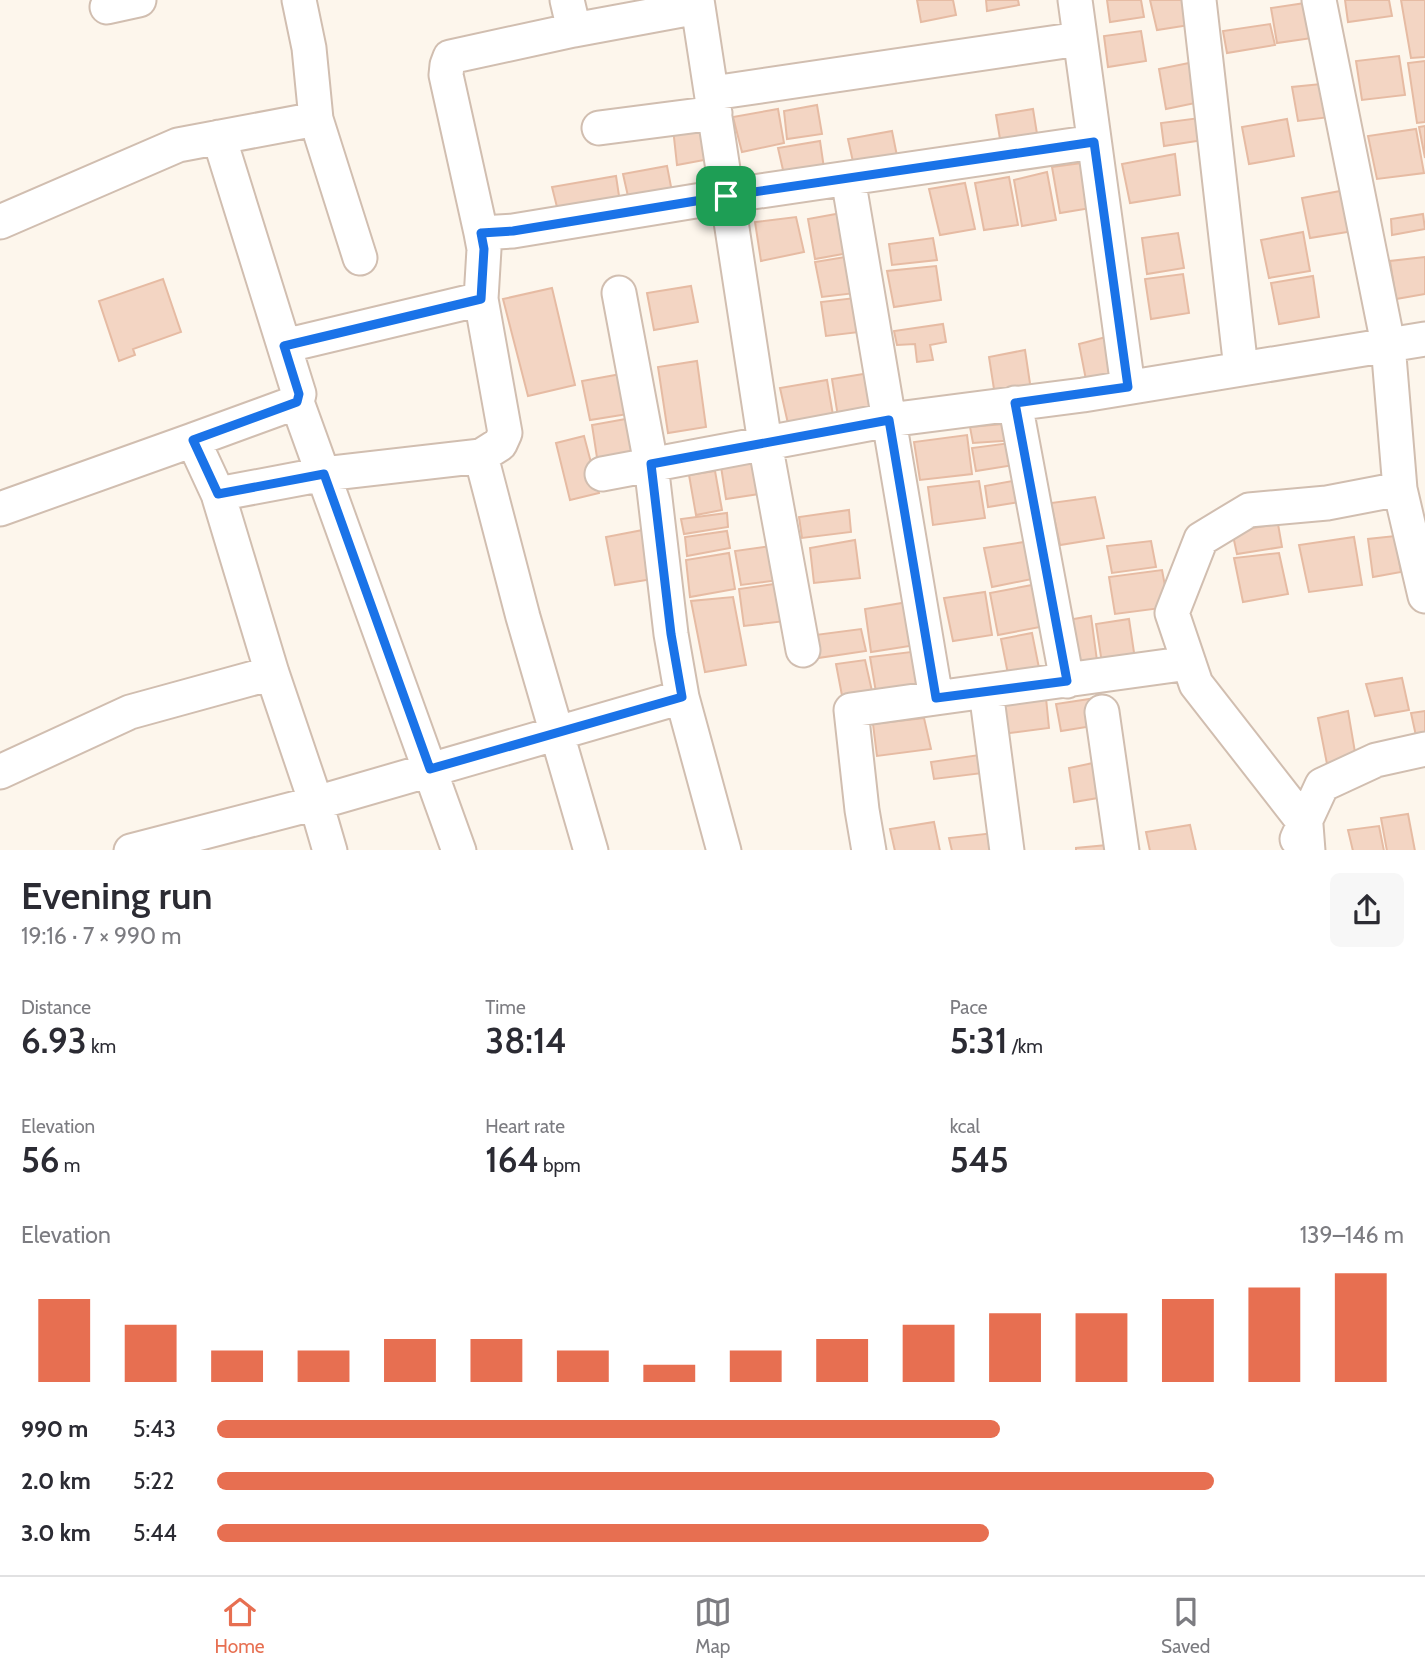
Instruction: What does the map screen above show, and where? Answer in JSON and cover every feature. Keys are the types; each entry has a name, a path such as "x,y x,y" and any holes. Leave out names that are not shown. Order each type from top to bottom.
{"street":[{"path":"107,7 139,0"},
{"path":"299,0 309,48 316,118 360,258"},
{"path":"1075,0 1128,387"},
{"path":"1199,0 1241,369"},
{"path":"1319,0 1388,344 1400,489 1425,596"},
{"path":"218,494 324,474 481,456 500,444 505,433 481,299 484,249 446,75 450,57 570,15 697,3 765,443 803,650"},
{"path":"599,128 714,103 1079,39"},
{"path":"0,222 178,145 316,118"},
{"path":"219,137 299,394 297,402 459,850"},
{"path":"481,233 513,231 726,196 1094,142"},
{"path":"848,178 936,698"},
{"path":"619,293 651,464 671,634 682,697 724,850"},
{"path":"284,346 481,299"},
{"path":"602,474 889,420 1128,387 1425,339"},
{"path":"0,509 297,402"},
{"path":"1015,403 1067,681"},
{"path":"193,440 218,494 272,673 330,850"},
{"path":"481,456 523,617 591,850"},
{"path":"1302,842 1196,684 1172,613 1201,539 1249,510 1327,503 1400,489"},
{"path":"869,850 851,710 1189,663"},
{"path":"2,768 130,712 272,673"},
{"path":"986,691 1007,850"},
{"path":"131,850 316,803 682,697"},
{"path":"1102,712 1122,850"},
{"path":"1302,842 1322,785 1376,760 1425,749"}],"building":[{"path":"917,0 953,0 956,15 921,22"},
{"path":"986,0 1018,0 1019,5 987,11"},
{"path":"1107,0 1141,0 1144,17 1110,22"},
{"path":"1150,0 1192,0 1196,24 1157,30"},
{"path":"1345,0 1389,0 1392,16 1348,22"},
{"path":"1401,0 1425,0 1425,57 1411,58"},
{"path":"1312,2 1319,37 1277,43 1271,8"},
{"path":"1270,24 1275,45 1227,53 1223,31"},
{"path":"1141,31 1146,61 1108,67 1104,36"},
{"path":"1399,56 1405,95 1362,100 1356,61"},
{"path":"1199,61 1205,101 1166,109 1159,69"},
{"path":"1425,61 1425,122 1417,123 1408,63"},
{"path":"1331,83 1338,116 1298,121 1292,87"},
{"path":"817,105 822,134 787,139 784,111"},
{"path":"778,109 784,143 742,152 733,117"},
{"path":"1033,109 1038,140 1001,145 996,115"},
{"path":"1207,117 1210,139 1164,146 1161,123"},
{"path":"1287,119 1294,156 1249,164 1242,127"},
{"path":"711,123 715,158 677,165 673,128"},
{"path":"1425,126 1425,158 1419,127"},
{"path":"1416,129 1424,173 1377,179 1368,136"},
{"path":"892,131 899,166 855,171 848,139"},
{"path":"820,141 825,175 786,183 778,148"},
{"path":"1175,154 1180,195 1130,203 1122,164"},
{"path":"1089,162 1097,207 1060,213 1052,167"},
{"path":"667,166 673,197 630,205 623,174"},
{"path":"1047,172 1056,220 1022,226 1014,180"},
{"path":"616,176 621,209 560,219 552,187"},
{"path":"1009,177 1018,225 984,230 975,183"},
{"path":"965,183 975,229 940,235 929,189"},
{"path":"1351,189 1360,230 1310,238 1302,198"},
{"path":"847,212 854,252 815,259 808,219"},
{"path":"1423,214 1425,229 1392,235 1391,219"},
{"path":"796,217 804,252 761,261 755,222"},
{"path":"1303,232 1310,271 1269,278 1261,240"},
{"path":"1178,233 1184,268 1147,274 1142,238"},
{"path":"933,238 937,260 892,265 889,244"},
{"path":"857,255 864,292 822,297 815,262"},
{"path":"1425,257 1425,294 1396,299 1390,261"},
{"path":"936,266 941,300 894,307 887,271"},
{"path":"1183,274 1189,313 1151,319 1145,279"},
{"path":"1313,276 1319,317 1279,324 1271,283"},
{"path":"163,279 181,332 133,349 135,355 119,361 99,301"},
{"path":"691,286 698,322 654,330 647,293"},
{"path":"552,288 575,385 528,396 503,299"},
{"path":"863,297 868,331 826,336 821,302"},
{"path":"943,324 946,342 930,345 933,360 917,362 915,344 897,345 894,331"},
{"path":"1106,337 1114,384 1088,390 1079,344"},
{"path":"1025,350 1032,397 996,402 989,357"},
{"path":"697,361 706,427 668,433 658,367"},
{"path":"876,372 884,416 839,423 832,379"},
{"path":"621,374 628,414 590,420 582,381"},
{"path":"827,380 834,421 789,428 780,388"},
{"path":"637,417 644,456 598,464 592,425"},
{"path":"1014,423 1018,440 973,443 970,427"},
{"path":"967,435 972,474 920,480 914,442"},
{"path":"584,436 599,493 570,500 556,443"},
{"path":"1010,443 1014,465 976,471 972,448"},
{"path":"759,454 765,493 726,499 720,460"},
{"path":"715,471 722,510 696,515 689,475"},
{"path":"1024,479 1026,501 988,507 985,486"},
{"path":"979,481 985,518 933,525 928,487"},
{"path":"1095,497 1104,538 1060,545 1051,503"},
{"path":"849,510 851,532 802,538 799,517"},
{"path":"727,513 728,527 684,534 681,519"},
{"path":"1278,524 1282,547 1237,554 1232,531"},
{"path":"648,529 659,578 615,585 606,537"},
{"path":"727,531 730,548 687,556 685,537"},
{"path":"1395,536 1401,572 1373,577 1368,539"},
{"path":"1354,537 1362,585 1309,592 1299,545"},
{"path":"855,540 860,578 814,583 810,548"},
{"path":"1151,541 1156,567 1112,573 1107,546"},
{"path":"1024,542 1032,579 992,587 984,548"},
{"path":"771,546 779,580 741,585 735,551"},
{"path":"729,553 735,589 690,597 686,560"},
{"path":"1279,553 1288,594 1243,602 1234,558"},
{"path":"1162,570 1169,607 1115,614 1109,577"},
{"path":"781,583 786,621 744,626 739,589"},
{"path":"1032,585 1040,627 998,635 990,593"},
{"path":"985,592 992,635 953,641 944,598"},
{"path":"733,597 746,665 705,672 691,601"},
{"path":"908,602 916,645 871,652 865,609"},
{"path":"1091,616 1098,668 1071,670 1062,621"},
{"path":"1129,619 1136,666 1103,670 1096,624"},
{"path":"861,629 866,651 818,658 815,635"},
{"path":"1032,633 1039,668 1008,674 1001,639"},
{"path":"919,651 926,691 877,698 870,657"},
{"path":"865,660 874,700 844,706 836,664"},
{"path":"1402,678 1409,710 1375,716 1366,684"},
{"path":"1046,698 1049,728 1002,734 998,704"},
{"path":"1096,698 1099,725 1061,731 1056,704"},
{"path":"1348,711 1357,764 1328,769 1318,718"},
{"path":"1425,711 1425,743 1418,745 1411,713"},
{"path":"924,718 931,749 877,756 873,724"},
{"path":"979,755 983,773 934,779 931,762"},
{"path":"1093,763 1110,796 1074,802 1069,768"},
{"path":"1408,814 1415,850 1387,850 1381,818"},
{"path":"934,822 940,850 895,850 890,829"},
{"path":"1190,825 1196,850 1150,850 1146,832"},
{"path":"1379,826 1384,850 1353,850 1348,830"},
{"path":"994,833 998,850 952,850 949,838"},
{"path":"1117,844 1118,850 1076,850"}],"route":[{"path":"1094,142 1128,387 1015,403 1067,681 936,698 889,420 651,464 671,634 682,697 430,769 324,474 218,494 193,440 297,402 299,394 284,346 481,299 484,249 481,233 513,231 726,196 1094,142"}]}
